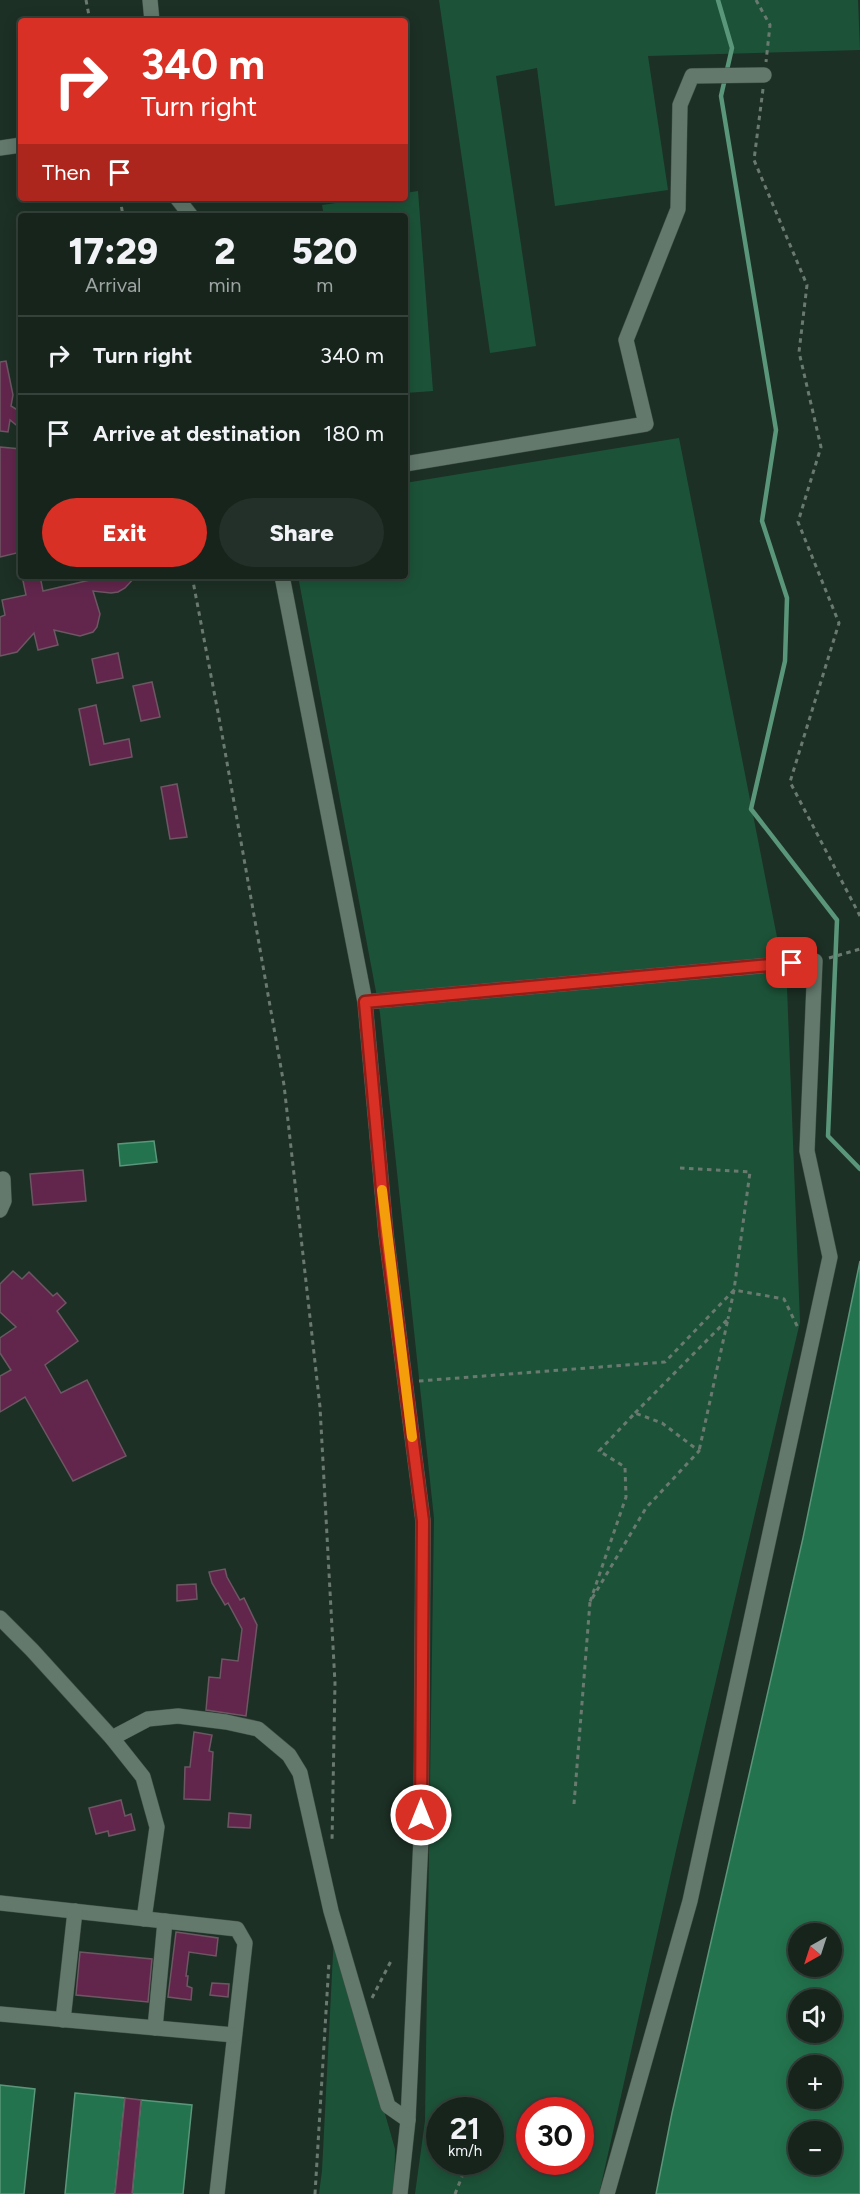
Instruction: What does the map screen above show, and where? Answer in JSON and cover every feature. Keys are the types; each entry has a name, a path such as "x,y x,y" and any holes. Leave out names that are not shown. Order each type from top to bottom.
{"street":[{"path":"150,0 152,18"},
{"path":"408,464 646,424 626,340 678,209 680,105 692,76 764,75"},
{"path":"0,148 18,145"},
{"path":"179,201 189,213"},
{"path":"283,579 365,1002 386,1234 423,1521 421,1838 408,2120 399,2194"},
{"path":"365,1002 815,961 807,1151 830,1257 690,1901 606,2192"},
{"path":"0,1210 4,1201 3,1179"},
{"path":"0,1618 112,1738 143,1777 157,1827 144,1919"},
{"path":"112,1738 148,1719 178,1716 258,1729 289,1755 300,1773 331,1911 387,2106 408,2120"},
{"path":"0,1903 237,1929 245,1943 217,2194"},
{"path":"63,2020 75,1911"},
{"path":"155,2028 165,1921"},
{"path":"0,2014 234,2036"}],"path":[{"path":"86,0 89,18"},
{"path":"756,0 770,25 754,160 807,285 799,352 821,447 798,522 839,623 790,782 860,916"},
{"path":"193,579 284,1085 317,1383 335,1683 332,1851"},
{"path":"815,961 860,948"},
{"path":"590,1602 646,1508 699,1451 728,1319 750,1172 680,1168"},
{"path":"734,1290 784,1299 809,1349"},
{"path":"405,1382 665,1362 734,1290"},
{"path":"574,1804 590,1602 626,1497 625,1467 598,1451 728,1319"},
{"path":"635,1413 662,1423 699,1451"},
{"path":"315,2194 329,1957"},
{"path":"361,2018 393,1959"},
{"path":"455,2194 463,2175"}],"shaded area":[{"path":"439,0 858,0 860,50 648,56 668,190 555,206 537,68 496,76 536,346 490,353"},
{"path":"418,191 433,391 408,393 408,213 323,213 322,205 349,201 408,201 408,193"},
{"path":"679,438 787,988 800,1322 677,1846 599,2194 415,2194 425,2121 434,1518 380,1013 299,579 408,579 408,483"},
{"path":"154,1141 157,1162 120,1166 118,1144"},
{"path":"860,1261 860,2194 656,2194 672,2113 803,1538"},
{"path":"334,1935 395,2149 394,2194 319,2194"},
{"path":"0,2085 35,2089 24,2194 0,2194"},
{"path":"75,2093 125,2098 115,2194 65,2194"},
{"path":"141,2100 192,2105 183,2194 132,2194"}],"building":[{"path":"6,361 13,395 11,406 18,410 18,427 10,420 8,432 0,431 0,362"},
{"path":"0,447 18,449 18,553 0,557"},
{"path":"23,579 41,579 43,591 90,579 133,579 118,592 93,591 100,614 97,627 93,632 80,636 54,630 58,645 38,650 34,633 17,652 0,656 0,617 5,615 2,600 26,595"},
{"path":"118,653 123,678 97,683 92,659"},
{"path":"152,682 160,717 141,721 133,686"},
{"path":"96,705 104,744 129,739 132,757 90,765 79,709"},
{"path":"177,784 187,837 170,839 161,787"},
{"path":"83,1170 86,1201 33,1205 30,1174"},
{"path":"13,1271 22,1279 29,1272 53,1296 57,1293 66,1303 57,1311 78,1341 45,1365 61,1393 87,1380 126,1456 73,1481 25,1397 0,1412 0,1376 11,1370 0,1353 0,1338 16,1327 0,1312 0,1284"},
{"path":"225,1569 240,1600 244,1598 257,1625 246,1716 206,1710 209,1677 220,1678 222,1659 238,1661 242,1629 228,1603 225,1605 212,1583 209,1572"},
{"path":"196,1584 197,1599 177,1601 177,1585"},
{"path":"194,1732 212,1735 209,1751 213,1752 210,1800 184,1799 185,1767 190,1767"},
{"path":"121,1800 125,1816 131,1814 135,1830 109,1836 108,1831 96,1834 89,1808"},
{"path":"229,1813 251,1815 250,1828 228,1827"},
{"path":"176,1932 218,1938 216,1956 189,1952 186,1976 188,1976 187,1986 192,1988 191,2000 168,1997"},
{"path":"80,1952 152,1959 148,2002 76,1995"},
{"path":"212,1983 229,1984 228,1997 210,1995"},
{"path":"125,2098 141,2100 132,2194 115,2194"}],"waterway":[{"path":"718,0 732,48 721,96 776,430 762,521 787,598 785,661 751,809 837,920 828,1136 860,1169"}],"slow traffic":[{"path":"382,1190 412,1437"}],"route":[{"path":"421,1815 423,1521 386,1234 365,1002 792,963"}]}
